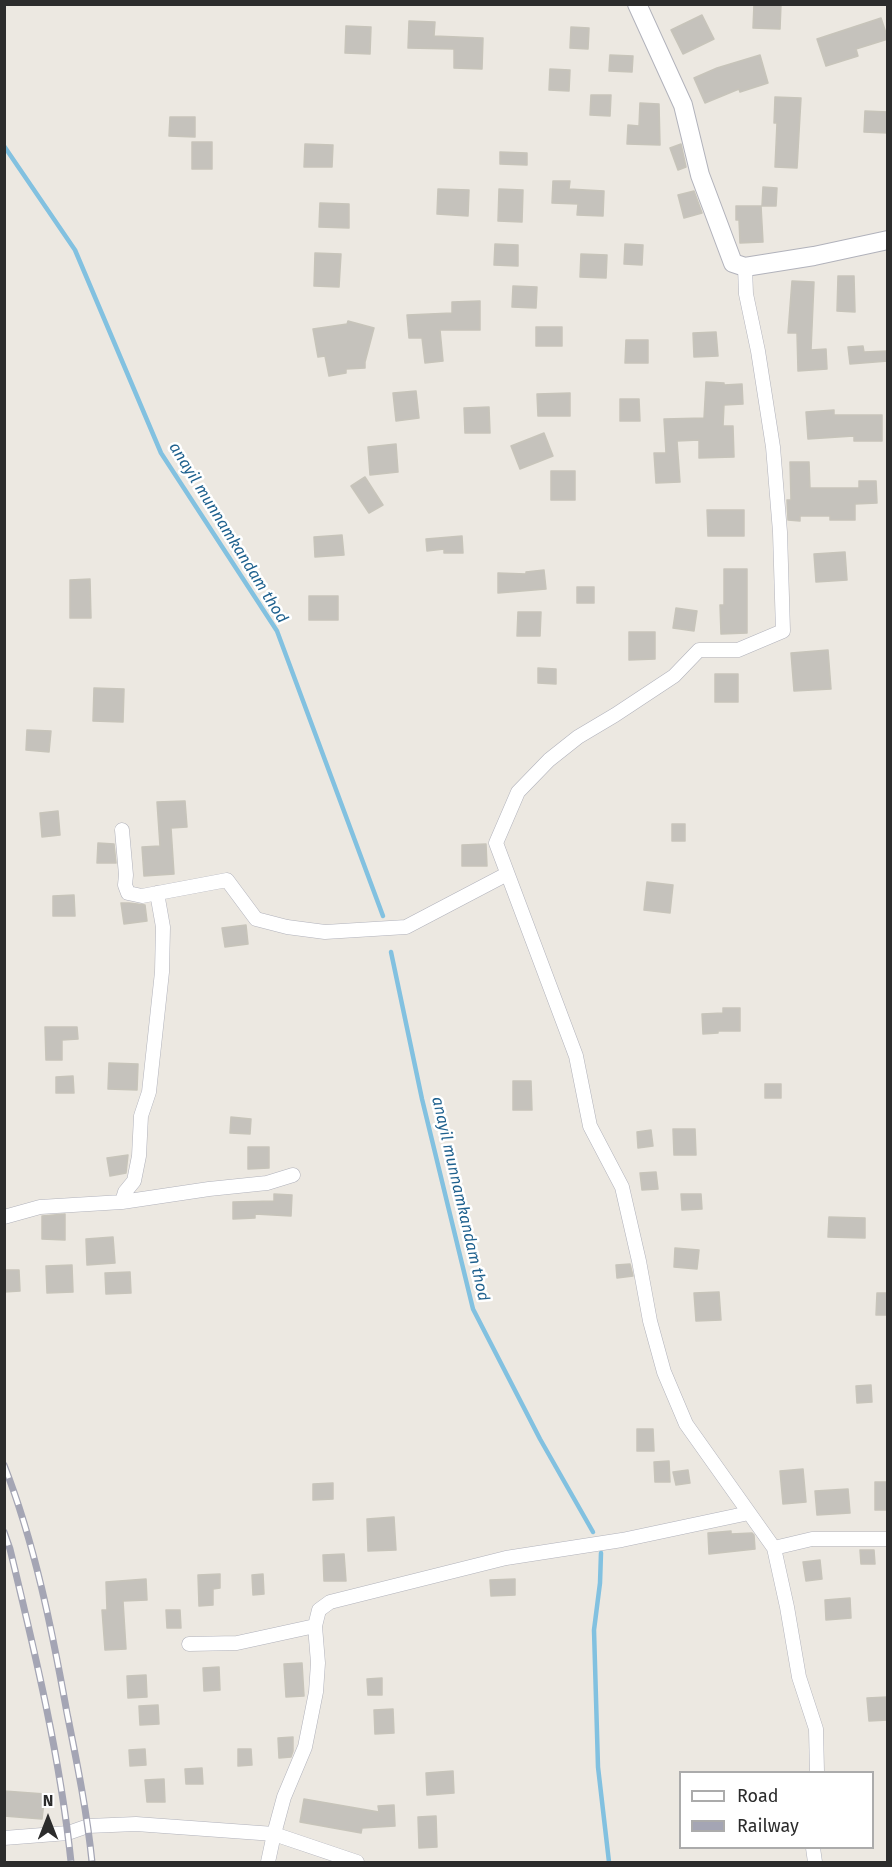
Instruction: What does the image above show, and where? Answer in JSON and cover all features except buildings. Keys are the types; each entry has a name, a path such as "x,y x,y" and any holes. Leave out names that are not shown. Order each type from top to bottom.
{"main road":[{"path":"637,4 682,105 700,175 733,263 745,267 814,256 888,240"}],"street":[{"path":"745,267 746,294 758,351 773,447 781,543 783,631 738,650 699,650 674,676 578,737 549,760 518,792 496,843 576,1056 590,1126 622,1187 650,1321 664,1371 686,1424 774,1548 799,1677 816,1729 817,1771"},
{"path":"122,830 125,885 128,893 142,896 227,880 256,919 287,927 325,932 406,927 507,874"},
{"path":"122,1202 125,1192 134,1181 139,1156 141,1116 149,1092 162,972 163,927 157,893"},
{"path":"4,1217 40,1207 122,1202 209,1189 267,1184 293,1175"},
{"path":"268,1863 284,1797 305,1747 316,1692 318,1664 315,1626 319,1610 330,1602 506,1558 622,1540 749,1513"},
{"path":"774,1548 812,1539 888,1539"},
{"path":"189,1644 237,1643 315,1626"},
{"path":"4,1838 68,1833 88,1827 136,1824 274,1834 357,1863"}],"waterway":[{"name":"anayil munnamkandam thod","path":"4,146 75,250 161,453 277,631 383,916"},
{"name":"anayil munnamkandam thod","path":"391,952 422,1099 473,1309 540,1439 593,1532"},
{"name":"anayil munnamkandam thod","path":"601,1553 594,1630 598,1767 609,1862"}],"railway":[{"path":"4,1465 25,1525 49,1619 81,1788 92,1862"},
{"path":"4,1532 29,1627 46,1705 71,1862"}]}
